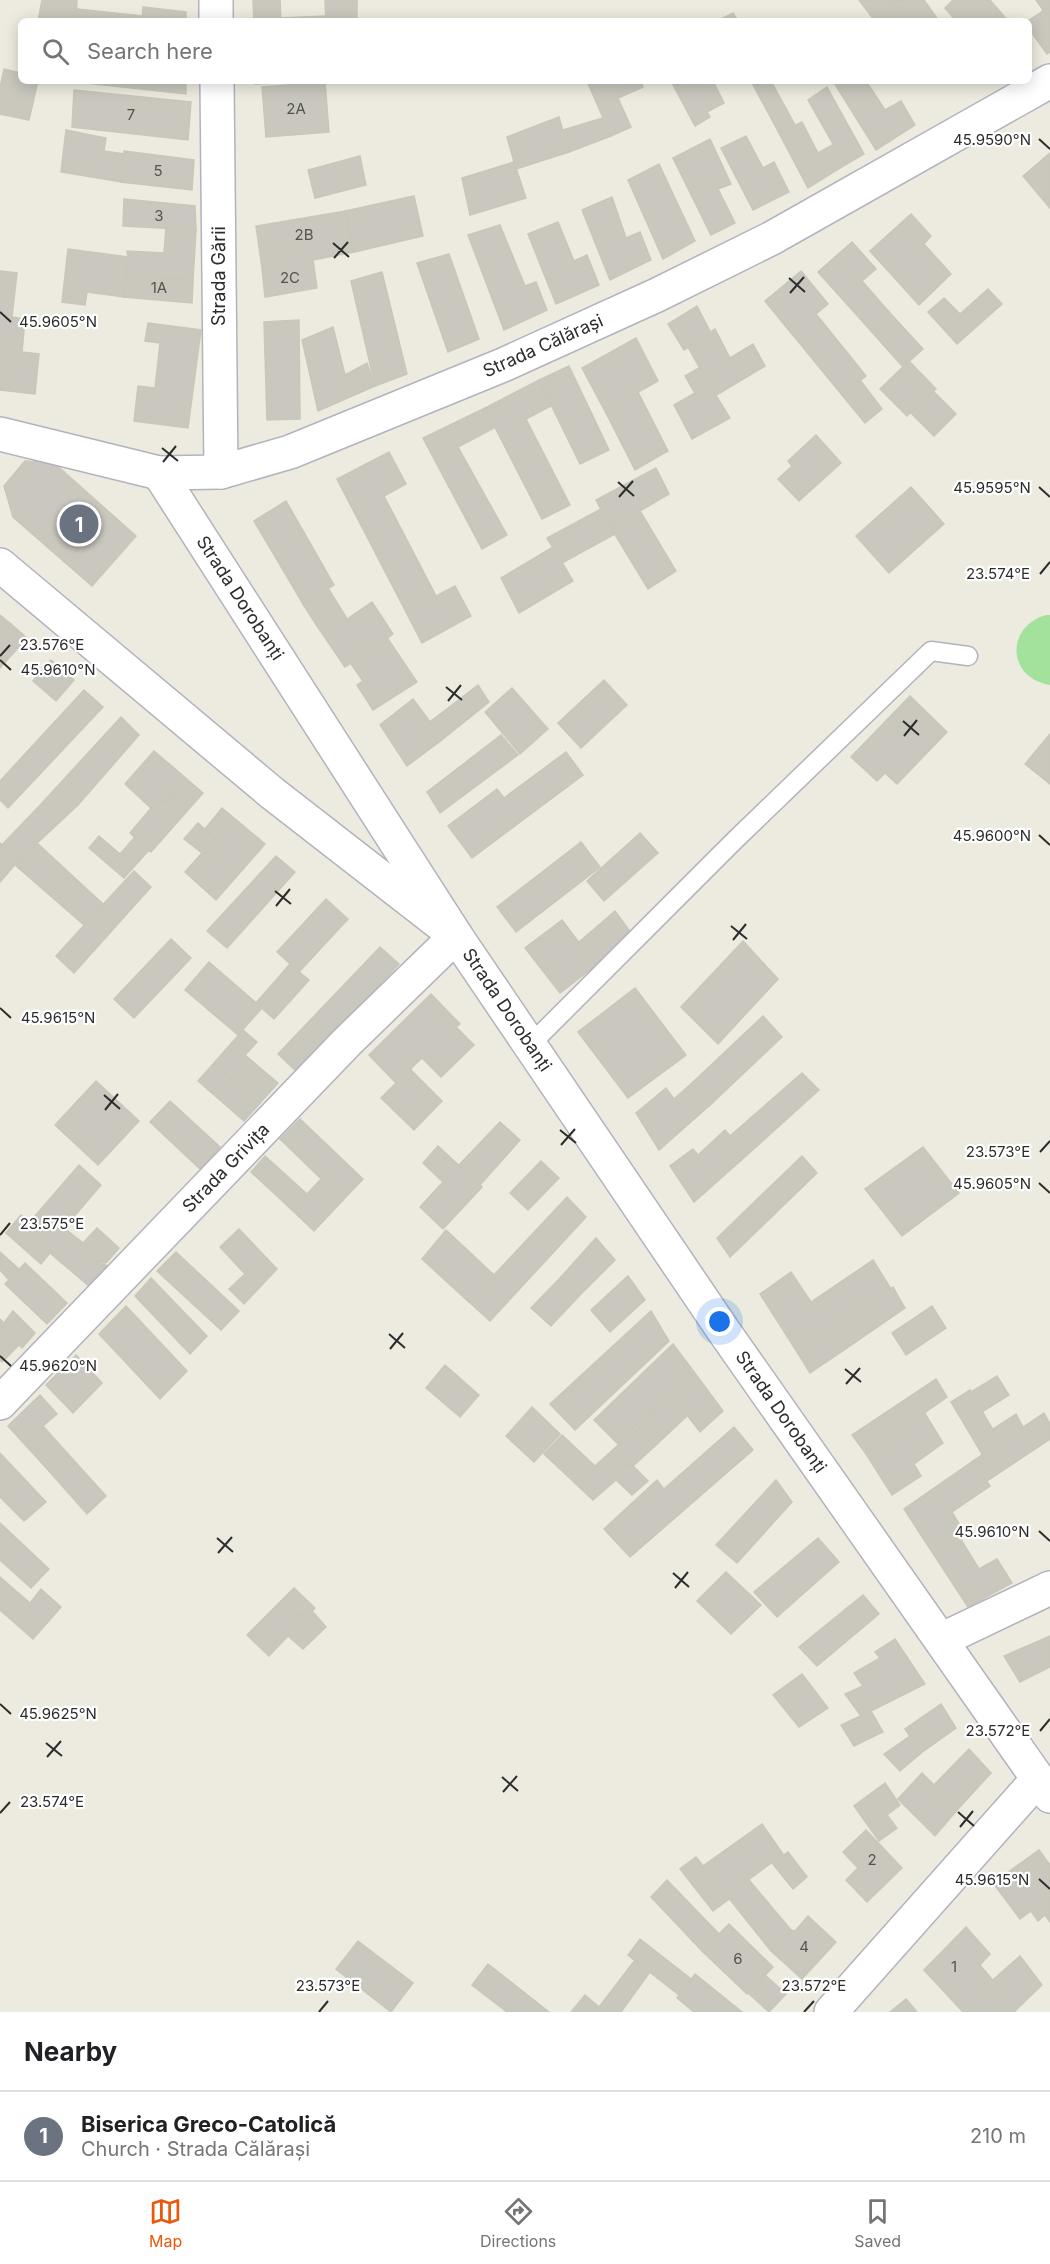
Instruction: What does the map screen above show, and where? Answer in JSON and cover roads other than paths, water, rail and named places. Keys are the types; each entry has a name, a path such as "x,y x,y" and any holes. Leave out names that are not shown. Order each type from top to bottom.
{"street":[{"path":"216,0 216,18"},
{"name":"Strada Călărași","path":"0,434 159,473 221,472 290,452 503,364 657,296 772,238 1050,81"},
{"name":"Strada Gării","path":"217,84 221,472"},
{"name":"Strada Dorobanți","path":"159,473 456,936 723,1330 1044,1787"},
{"name":"Strada Dorobanți","path":"0,565 272,793 456,936"},
{"name":"Strada Grivița","path":"0,1403 347,1042 456,936"},
{"path":"941,1640 1050,1588"},
{"path":"831,2012 1044,1787"}],"lane":[{"path":"531,1044 734,841 931,651 968,656"}],"place":[{"name":"Biserica Greco-Catolică","path":"79,524"}]}
